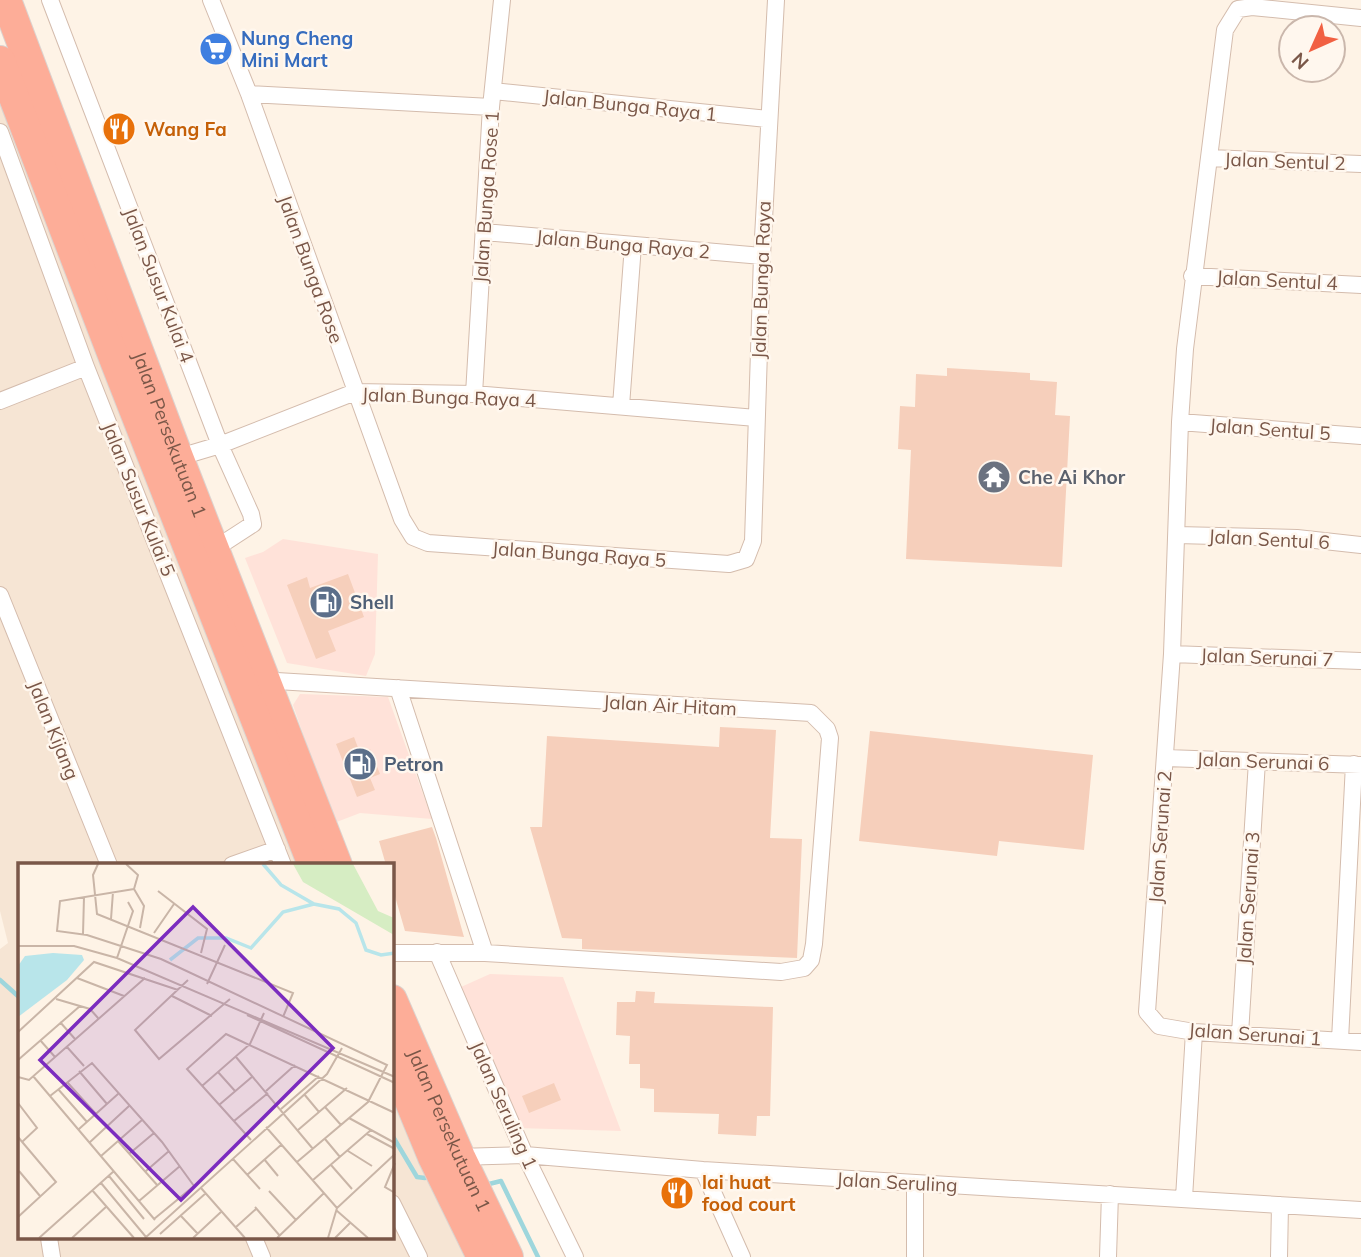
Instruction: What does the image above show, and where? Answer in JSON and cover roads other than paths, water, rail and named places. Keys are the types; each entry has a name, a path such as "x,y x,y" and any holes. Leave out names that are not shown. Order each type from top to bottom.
{"highway":[{"name":"Jalan Persekutuan 1","path":"6,0 165,461 206,589 253,680 336,863"},
{"name":"Jalan Persekutuan 1","path":"0,61 165,461 213,550 312,863"},
{"name":"Jalan Persekutuan 1","path":"394,1006 482,1257"},
{"name":"Jalan Persekutuan 1","path":"394,1062 447,1157 508,1257"}],"street":[{"name":"Jalan Susur Kulai 4","path":"50,0 220,445 253,524 213,550"},
{"name":"Jalan Bunga Rose","path":"211,0 249,94 402,519 413,537"},
{"name":"Jalan Bunga Rose 1","path":"474,394 492,99 502,0"},
{"name":"Jalan Bunga Raya","path":"746,559 753,541 762,256 776,0"},
{"name":"Jalan Serunai 2","path":"1152,1020 1147,1002 1172,653 1180,422 1192,276 1223,43 1232,14 1238,9 1252,7 1361,18"},
{"name":"Jalan Bunga Raya 1","path":"249,94 492,99 768,119"},
{"name":"Jalan Susur Kulai 5","path":"0,132 6,167 282,863"},
{"name":"Jalan Sentul 2","path":"1209,158 1361,164"},
{"name":"Jalan Bunga Raya 2","path":"484,232 762,256"},
{"path":"621,405 633,245"},
{"name":"Jalan Sentul 4","path":"1192,276 1361,285"},
{"path":"0,401 86,367"},
{"name":"Jalan Bunga Raya 4","path":"165,461 220,445 355,392 474,394 756,418"},
{"name":"Jalan Sentul 5","path":"1180,422 1361,436"},
{"name":"Jalan Sentul 6","path":"1177,535 1297,538 1361,545"},
{"name":"Jalan Bunga Raya 5","path":"413,537 428,543 729,564 746,559"},
{"name":"Jalan Kijang","path":"0,595 108,863"},
{"name":"Jalan Serunai 7","path":"1172,653 1361,661"},
{"name":"Jalan Air Hitam","path":"253,680 811,713 820,718 830,738 814,944 811,960 804,968 781,972 485,953"},
{"path":"394,953 485,953 398,688"},
{"name":"Jalan Serunai 6","path":"1166,758 1357,765"},
{"name":"Jalan Serunai 3","path":"1240,1034 1257,761"},
{"path":"1340,1040 1357,765"},
{"path":"238,863 277,849"},
{"name":"Jalan Seruling 1","path":"438,952 525,1155 575,1257"},
{"name":"Jalan Serunai 1","path":"1152,1020 1160,1026 1194,1032 1361,1042"},
{"path":"1184,1198 1194,1032"},
{"name":"Jalan Seruling","path":"447,1157 525,1155 915,1184 1361,1210"},
{"path":"703,1170 742,1257"},
{"path":"915,1184 915,1257"},
{"path":"1108,1257 1110,1194"},
{"path":"1279,1257 1280,1205"},
{"path":"394,1207 419,1257"},
{"path":"255,1240 262,1257"}],"waterway":[{"path":"0,980 18,996"},
{"path":"394,1138 417,1177 425,1178"},
{"path":"489,1184 501,1181 538,1257"}],"place":[{"name":"Nung Cheng Mini Mart","path":"216,49"},
{"name":"Wang Fa","path":"119,129"},
{"name":"Che Ai Khor","path":"994,477"},
{"name":"Shell","path":"326,602"},
{"name":"Petron","path":"360,764"},
{"name":"lai huat food court","path":"677,1193"}]}
